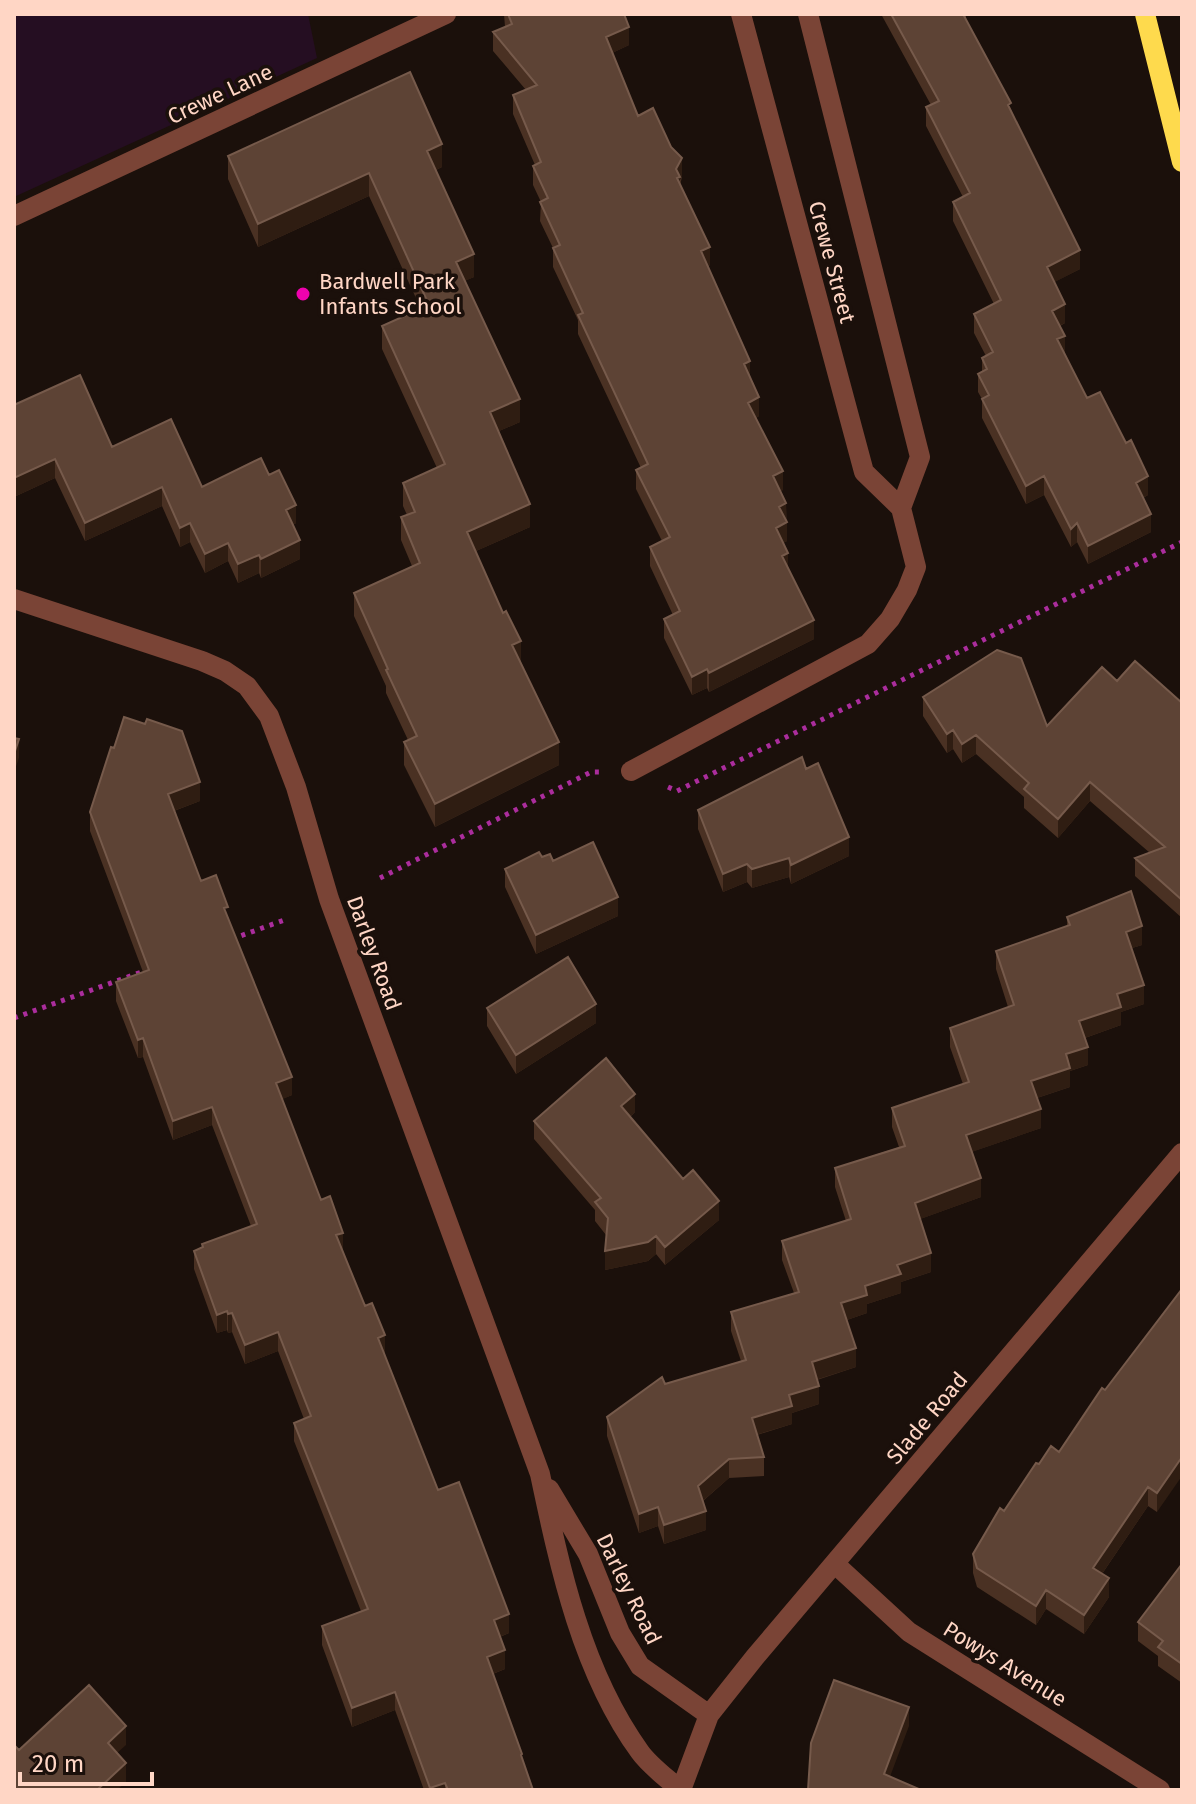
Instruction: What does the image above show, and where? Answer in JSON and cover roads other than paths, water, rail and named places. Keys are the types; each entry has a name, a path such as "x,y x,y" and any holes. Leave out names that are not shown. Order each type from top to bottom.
{"main road":[{"path":"1145,14 1182,162"}],"street":[{"name":"Crewe Lane","path":"14,216 446,14"},
{"name":"Crewe Street","path":"741,14 864,472 901,508 920,457 808,14"},
{"path":"631,771 868,644 890,619 916,567 901,508"},
{"name":"Darley Road","path":"14,599 225,671 247,686 269,716 296,787 329,899 540,1474 560,1569 593,1663 616,1714 642,1755 680,1790 709,1715 640,1666 620,1633 588,1554 540,1474"},
{"name":"Slade Road","path":"709,1715 1182,1153"},
{"name":"Powys Avenue","path":"835,1564 909,1632 1160,1790"}],"place":[{"name":"Bardwell Park Infants School","path":"303,294"}]}
